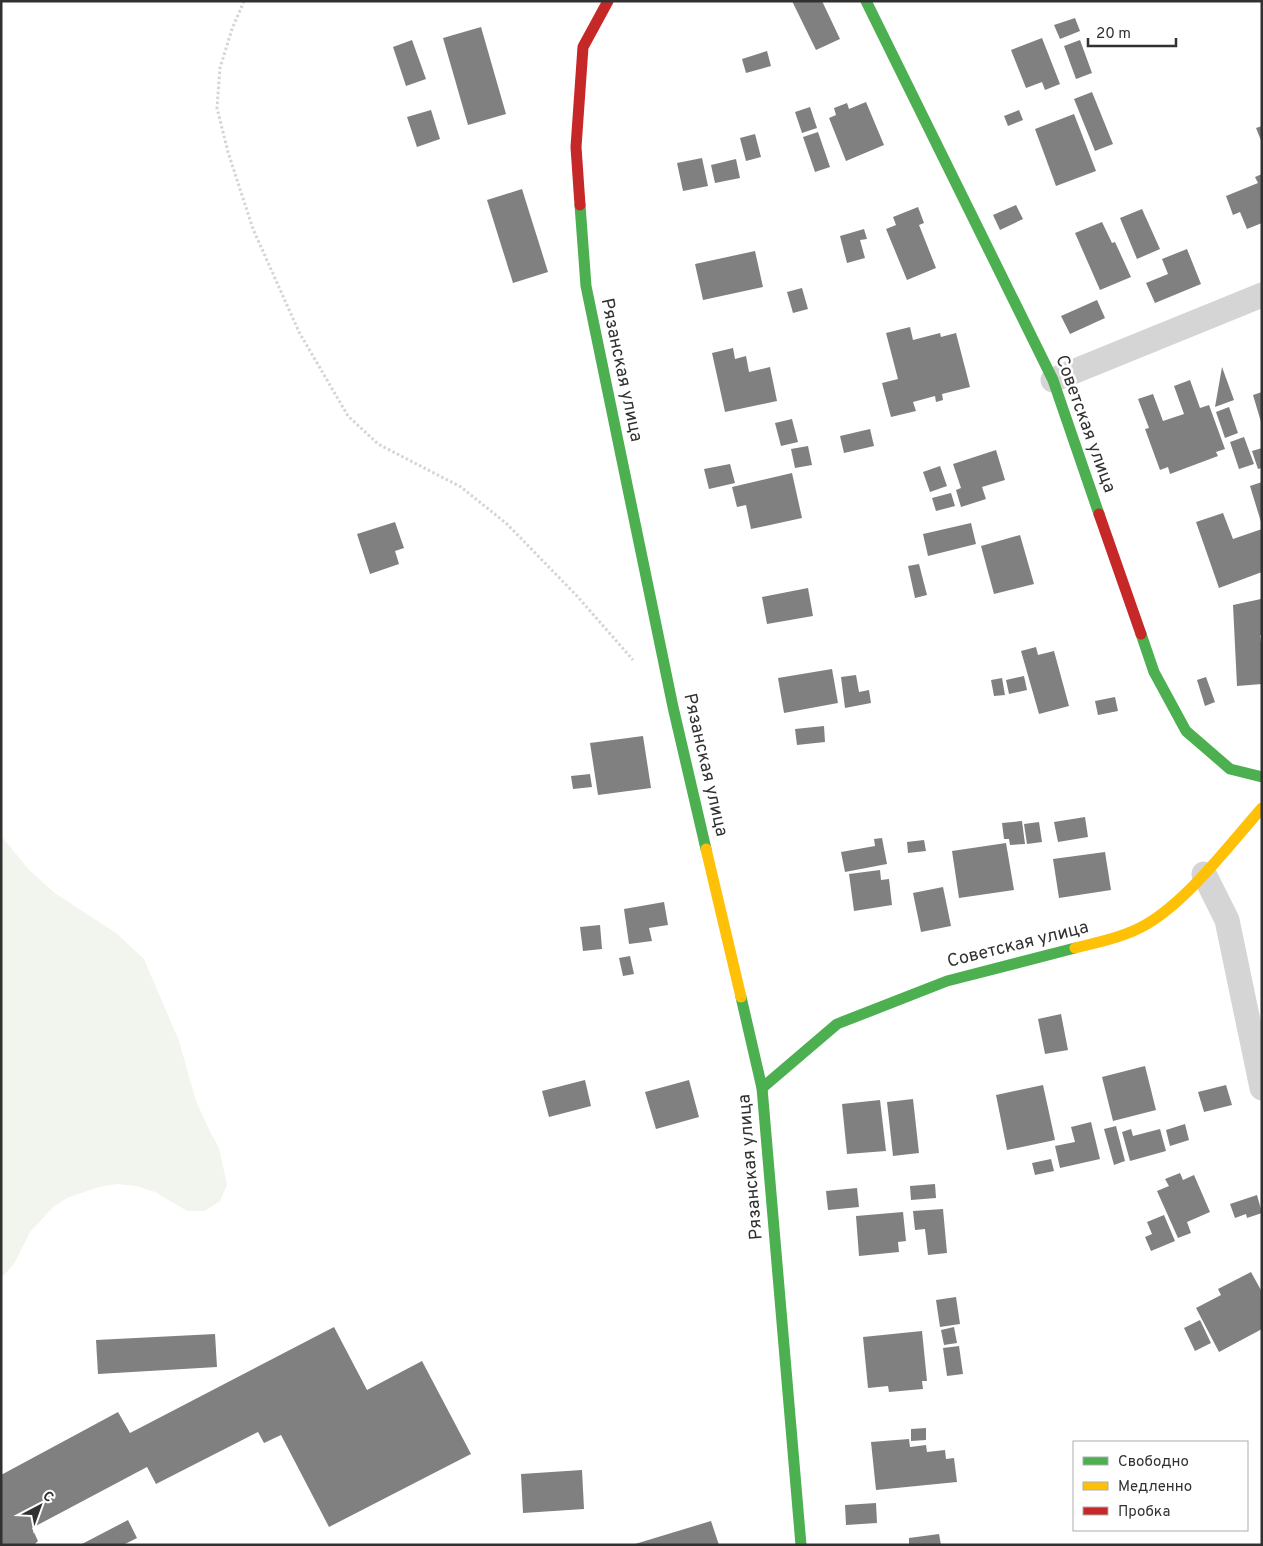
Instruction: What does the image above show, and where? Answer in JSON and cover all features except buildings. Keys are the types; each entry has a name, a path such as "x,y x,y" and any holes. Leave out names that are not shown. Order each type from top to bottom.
{"street":[{"name":"Рязанская улица","path":"608,1 583,47 576,147 586,286 672,707 762,1088 801,1545"},
{"name":"Советская улица","path":"866,1 1054,380 1154,672 1186,731 1230,769 1262,777"},
{"path":"1054,380 1262,295"},
{"name":"Советская улица","path":"762,1088 837,1024 947,981 1122,936 1146,925 1167,911 1204,874 1262,808"},
{"path":"1204,874 1227,920 1262,1088"}],"path":[{"path":"244,1 232,29 220,68 217,108 226,144 253,229 299,332 348,416 378,444 461,487 507,524 577,596 634,662"}],"shaded area":[{"path":"1,836 30,871 56,894 116,933 144,959 179,1041 196,1101 219,1148 227,1185 220,1201 205,1211 187,1211 155,1192 136,1186 117,1184 99,1187 67,1198 53,1207 30,1232 14,1264 1,1278"}],"traffic: fast":[{"path":"866,1 1053,380 1099,514"},
{"path":"580,205 586,286 673,707 706,849"},
{"path":"1141,634 1154,672 1186,731 1230,769 1262,777"},
{"path":"762,1088 837,1024 947,981 1075,948"},
{"path":"741,997 762,1088 801,1545"}],"traffic: slow":[{"path":"1075,948 1112,939 1130,932 1147,924 1163,913 1193,886 1262,808"},
{"path":"706,849 741,997"}],"traffic: jam":[{"path":"580,205 576,147 583,47 608,1"},
{"path":"1099,514 1141,634"}]}
